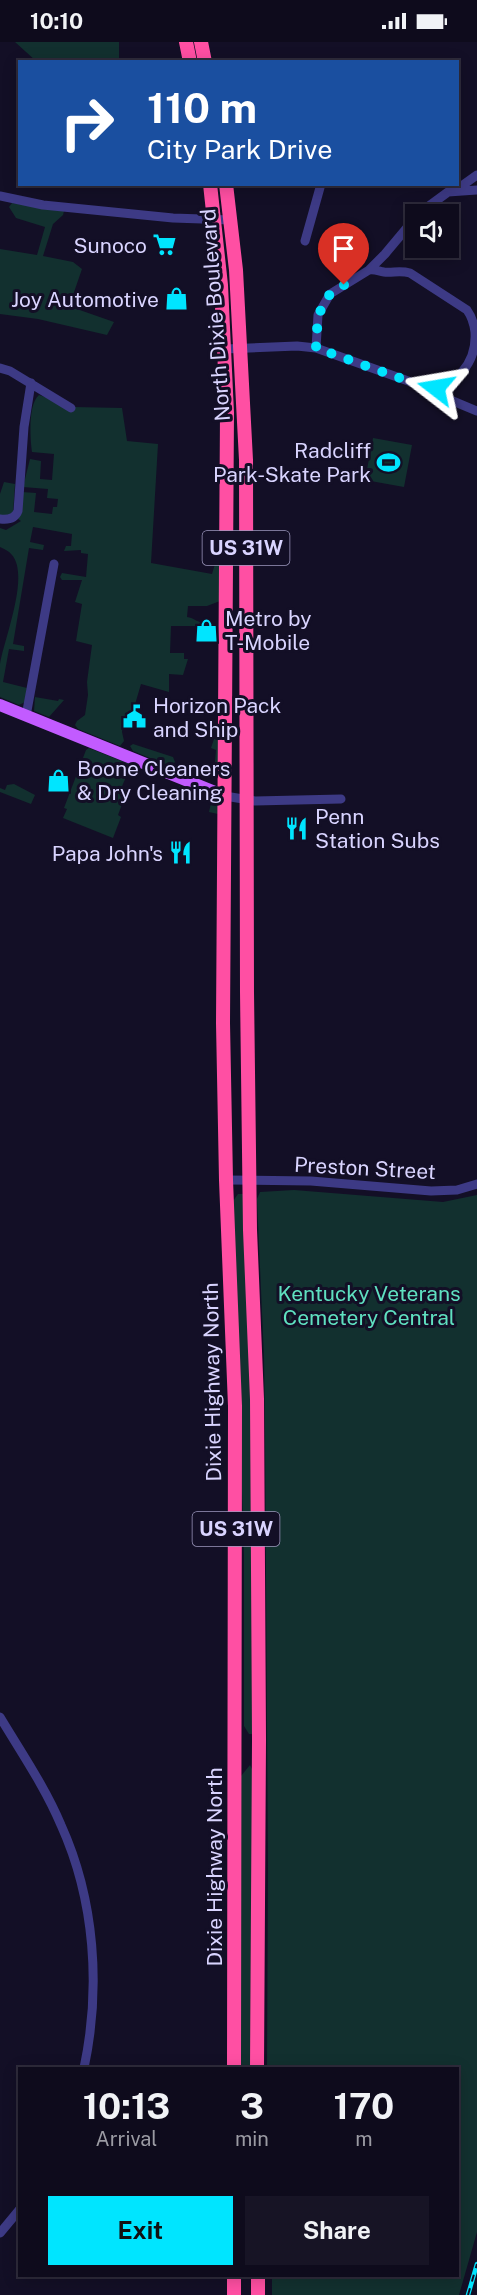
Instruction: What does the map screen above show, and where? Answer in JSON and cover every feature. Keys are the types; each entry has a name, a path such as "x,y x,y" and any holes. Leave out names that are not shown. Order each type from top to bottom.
{"highway":[{"path":"186,42 190,60"},
{"path":"201,42 205,60"},
{"name":"North Dixie Boulevard","path":"210,186 225,349 228,485 224,910"},
{"name":"North Dixie Boulevard","path":"226,186 241,348 246,472 246,911"},
{"name":"Dixie Highway North","path":"224,910 223,1023 226,1180 235,1406 234,2067"},
{"name":"Dixie Highway North","path":"246,911 257,1411 259,1729 257,2067"},
{"path":"234,2277 234,2295"},
{"path":"258,2277 258,2295"}],"main road":[{"path":"0,705 225,796"}],"street":[{"path":"431,204 442,195 456,190 477,175"},
{"path":"305,241 320,186"},
{"path":"456,190 477,190"},
{"path":"0,196 43,205 173,218 231,220"},
{"path":"316,348 318,315 330,294 369,270 405,230"},
{"path":"369,270 386,272 400,270 410,273 471,315 476,343 468,368 436,388 428,387"},
{"path":"225,349 297,346 316,348 428,387 448,399 477,411"},
{"path":"0,368 31,383 71,408"},
{"path":"0,519 15,517 18,511 24,427 31,383"},
{"path":"26,716 54,564"},
{"path":"225,796 245,800 342,800"},
{"name":"Preston Street","path":"226,1180 315,1181 431,1191 457,1190 477,1184"},
{"path":"0,1717 62,1826 84,1892 93,1970 91,2022 84,2067"},
{"path":"0,2233 18,2211"}],"green space":[{"path":"15,42 119,42 119,60 35,60"},
{"path":"12,203 64,211 63,215 53,224 43,256 73,262 82,269 72,298 74,308 114,322 107,335 38,319 0,314 0,249 37,255 45,227 16,218 9,207"},
{"path":"39,395 74,407 122,408 127,441 158,444 151,563 212,574 215,564 221,564 220,601 207,606 188,606 187,617 205,623 205,626 171,626 170,653 184,653 184,659 188,659 183,675 169,674 169,692 141,684 131,718 123,723 124,741 120,746 78,729 75,725 85,715 92,645 76,641 82,604 75,602 82,580 62,580 60,577 62,573 86,577 88,554 81,553 81,550 64,551 66,546 71,546 72,534 33,527 30,542 44,545 43,550 29,548 13,644 24,646 24,651 9,649 3,682 27,688 25,702 19,705 0,697 0,664 14,608 18,577 17,565 12,555 0,547 0,528 6,530 21,521 18,519 22,492 36,493 34,512 52,514 53,507 57,507 58,499 47,498 48,489 23,487 30,459 41,461 40,479 52,480 54,454 32,452 31,413 35,399"},
{"name":"Radcliff Park-Skate Park","path":"373,438 412,445 404,487 365,480"},
{"path":"4,482 15,484 13,513 9,516 0,516 0,494"},
{"path":"35,697 64,700 49,717 34,711"},
{"path":"220,727 220,754 214,771 209,775 186,773 183,768 191,765 209,771 215,762 216,750 211,748 213,733 216,734 216,728"},
{"path":"133,744 173,757 175,762 169,766 133,751 130,746"},
{"path":"89,748 129,764 130,768 119,793 125,796 118,815 121,817 113,838 63,818 67,809 64,808 86,750"},
{"path":"14,784 35,795 31,804 0,792 0,788 5,790 7,785"},
{"path":"181,786 214,799 218,805 218,814 209,812 211,803 180,791 177,796 178,787"},
{"name":"Kentucky Veterans Cemetery Central","path":"294,1190 443,1202 477,1195 477,2232 459,2295 272,2295 272,2277 459,2277 459,2067 267,2067 265,1429 257,1199 260,1192"},
{"path":"238,1194 243,1194 251,1347 252,1734 249,1734 244,1726 244,1556 233,1201"},
{"path":"250,1765 252,1769 253,2067 240,2067 241,1776"}],"railway":[{"path":"468,2295 477,2264"}],"place":[{"name":"Sunoco","path":"165,245"},
{"name":"Joy Automotive","path":"177,299"},
{"name":"Radcliff Park-Skate Park","path":"389,462"},
{"name":"Metro by T-Mobile","path":"207,630"},
{"name":"Horizon Pack and Ship","path":"135,717"},
{"name":"Boone Cleaners & Dry Cleaning","path":"59,780"},
{"name":"Penn Station Subs","path":"297,828"},
{"name":"Papa John's","path":"181,853"}],"route":[{"path":"344,285 330,294 320,309 316,348 425,387 436,388"}]}
